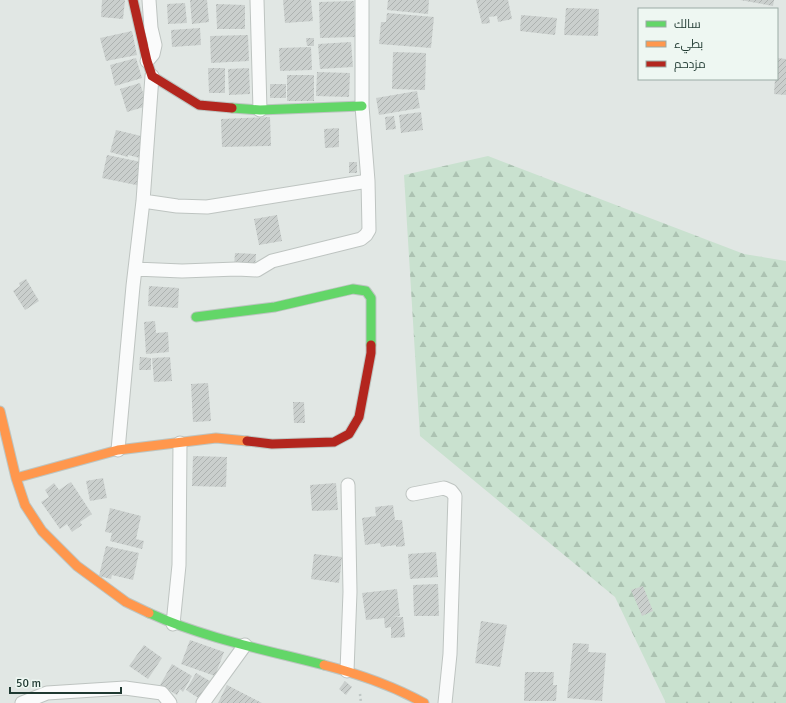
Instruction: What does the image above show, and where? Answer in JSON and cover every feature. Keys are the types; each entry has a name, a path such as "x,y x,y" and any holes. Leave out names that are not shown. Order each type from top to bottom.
{"street":[{"path":"118,450 143,201 152,76 147,61 133,0"},
{"path":"147,61 153,54 155,45 151,28 149,0"},
{"path":"257,0 260,110"},
{"path":"135,269 182,271 237,269 257,270 272,261 361,239 366,235 369,230 368,181 362,106 362,0"},
{"path":"152,76 199,105 260,110 362,106"},
{"path":"143,201 177,206 207,207 368,181"},
{"path":"16,478 118,450 216,438 272,444 334,442 349,434 360,417 371,353 371,298 366,291 353,288 275,307 196,317"},
{"path":"0,411 16,478 25,505 42,531 77,566 126,602 173,624 245,645 347,671 402,691 424,703"},
{"path":"173,624 179,565 180,443"},
{"path":"347,671 350,592 348,485"},
{"path":"413,494 444,488 451,491 455,496 450,654 445,703"},
{"path":"203,703 245,645"},
{"path":"22,703 47,693 125,688 162,693 170,703"}],"green space":[{"path":"488,156 744,254 786,261 786,703 666,703 615,597 420,436 404,175"}],"building":[{"path":"102,0 125,0 123,19 101,17"},
{"path":"190,0 207,0 209,22 192,24"},
{"path":"283,0 311,0 313,21 285,23"},
{"path":"388,0 429,0 428,14 387,10"},
{"path":"476,0 508,0 512,19 498,22 497,16 489,17 490,23 482,24"},
{"path":"740,0 774,0 773,6"},
{"path":"354,1 355,37 320,38 319,2"},
{"path":"185,3 187,23 168,24 167,4"},
{"path":"216,4 245,5 245,29 217,29"},
{"path":"566,8 599,9 598,36 564,35"},
{"path":"387,13 434,17 431,48 379,44 381,22 386,22"},
{"path":"521,15 557,18 555,35 520,31"},
{"path":"200,28 201,45 172,47 171,30"},
{"path":"132,31 137,55 106,61 100,38"},
{"path":"248,35 249,61 211,63 210,36"},
{"path":"306,38 314,38 314,46 307,46"},
{"path":"351,42 353,67 320,69 318,44"},
{"path":"311,47 312,70 280,71 279,48"},
{"path":"393,52 426,53 425,90 392,89"},
{"path":"136,58 142,78 115,86 110,65"},
{"path":"778,58 786,59 786,95 774,94 775,80 778,80"},
{"path":"208,68 225,68 225,93 209,93"},
{"path":"249,68 250,94 229,95 228,69"},
{"path":"317,72 350,73 349,97 316,96"},
{"path":"287,75 314,75 314,101 287,101"},
{"path":"140,83 147,106 127,112 120,89"},
{"path":"270,84 286,84 286,98 270,98"},
{"path":"417,91 420,108 379,115 376,98"},
{"path":"421,112 423,130 401,133 399,115"},
{"path":"394,116 396,129 386,130 385,117"},
{"path":"270,117 271,146 222,147 221,119"},
{"path":"339,128 339,147 325,148 324,129"},
{"path":"116,130 141,136 140,139 144,140 140,158 128,155 128,157 110,152"},
{"path":"107,155 141,162 141,186 102,178"},
{"path":"349,162 357,162 357,173 349,173"},
{"path":"277,215 282,241 259,245 254,219"},
{"path":"235,253 256,254 255,267 234,266"},
{"path":"26,279 39,301 25,310 13,291 20,286 19,283"},
{"path":"149,286 179,288 178,308 148,306"},
{"path":"155,321 156,333 168,332 169,352 146,354 144,322"},
{"path":"140,357 151,358 151,370 139,370"},
{"path":"170,357 172,381 154,382 152,358"},
{"path":"208,383 211,421 193,422 191,384"},
{"path":"293,402 304,402 305,423 294,423"},
{"path":"193,456 227,457 226,487 192,486"},
{"path":"103,478 107,498 90,501 86,481"},
{"path":"71,482 92,514 80,522 82,525 72,532 67,524 60,529 41,502 49,497 45,490 54,483 59,490"},
{"path":"336,483 338,510 312,511 310,485"},
{"path":"393,505 395,520 402,520 405,546 396,547 396,545 381,547 380,543 365,545 362,518 376,516 375,507"},
{"path":"110,508 141,516 136,539 144,541 142,549 110,541 112,533 105,532"},
{"path":"106,546 139,553 133,580 112,575 111,579 99,576"},
{"path":"436,552 438,577 410,579 408,554"},
{"path":"314,554 342,557 339,583 311,579"},
{"path":"438,584 439,616 414,616 413,585"},
{"path":"643,586 653,611 642,616 631,590"},
{"path":"397,589 400,616 393,617 403,617 405,637 391,638 391,627 385,628 384,618 366,620 362,593"},
{"path":"481,621 507,625 500,667 475,663"},
{"path":"190,640 224,652 215,676 181,664"},
{"path":"573,643 589,644 588,652 606,653 602,701 567,698"},
{"path":"144,645 162,658 148,679 129,666"},
{"path":"172,664 192,676 183,692 180,689 177,695 160,685"},
{"path":"525,672 554,672 553,685 557,685 556,701 524,701"},
{"path":"196,673 210,681 200,699 186,690"},
{"path":"345,681 352,687 346,695 339,689"},
{"path":"227,685 262,703 218,703"}],"traffic: fast":[{"path":"232,108 260,110 362,106"},
{"path":"196,317 275,307 353,289 366,291 371,298 371,345"},
{"path":"149,613 191,630 258,649 324,665"}],"traffic: slow":[{"path":"0,411 16,478 25,505 42,531 77,566 126,602 149,613"},
{"path":"16,478 118,450 216,438 247,441"},
{"path":"324,665 376,681 424,703"}],"traffic: jam":[{"path":"133,0 147,61 152,76 199,105 232,108"},
{"path":"247,441 272,444 334,442 349,434 359,417 371,353 371,345"}]}
